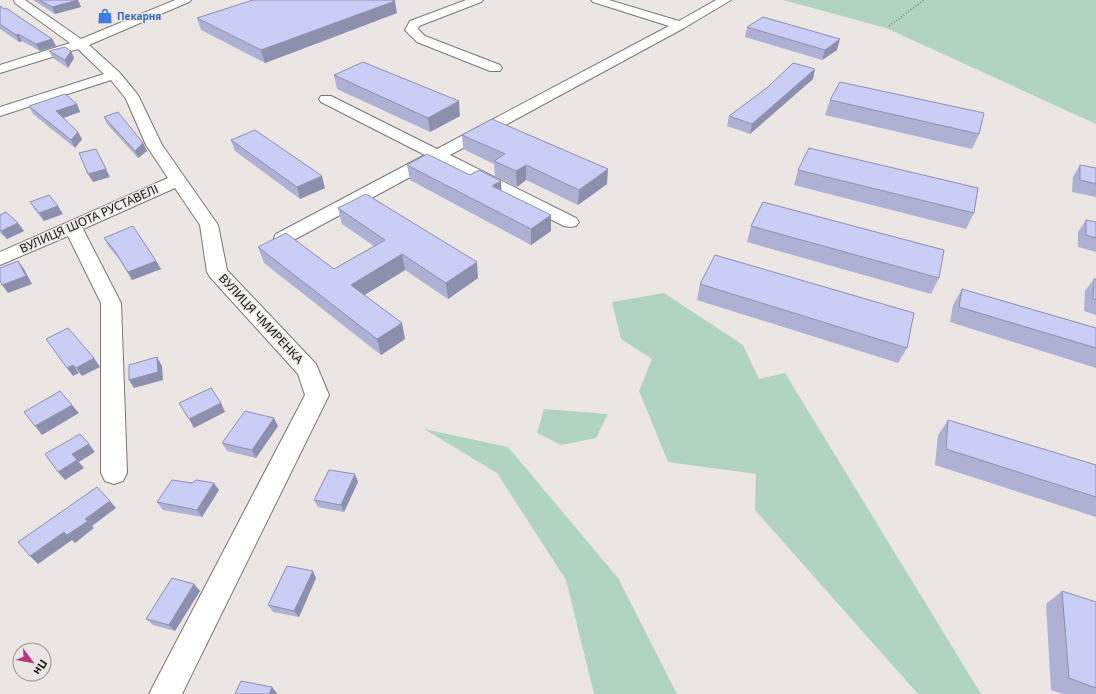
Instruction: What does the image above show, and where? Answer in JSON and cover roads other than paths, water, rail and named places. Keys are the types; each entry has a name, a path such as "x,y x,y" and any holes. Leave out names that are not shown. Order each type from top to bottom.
{"street":[{"path":"0,69 80,44 185,0"},
{"path":"477,0 414,24 411,30 421,39 495,68"},
{"path":"597,0 680,25"},
{"path":"283,238 725,0"},
{"name":"ВУЛИЦЯ ЧМИРЕНКА","path":"19,1 80,44 114,76 133,98 154,145 209,225 217,272 308,370 317,395 165,694"},
{"path":"0,112 114,76"},
{"path":"326,99 439,154 570,222"},
{"name":"ВУЛИЦЯ ШОТА РУСТАВЕЛІ","path":"0,259 179,180"},
{"path":"73,227 111,303 114,473"}],"place":[{"name":"Пекарня","path":"105,16"}]}
